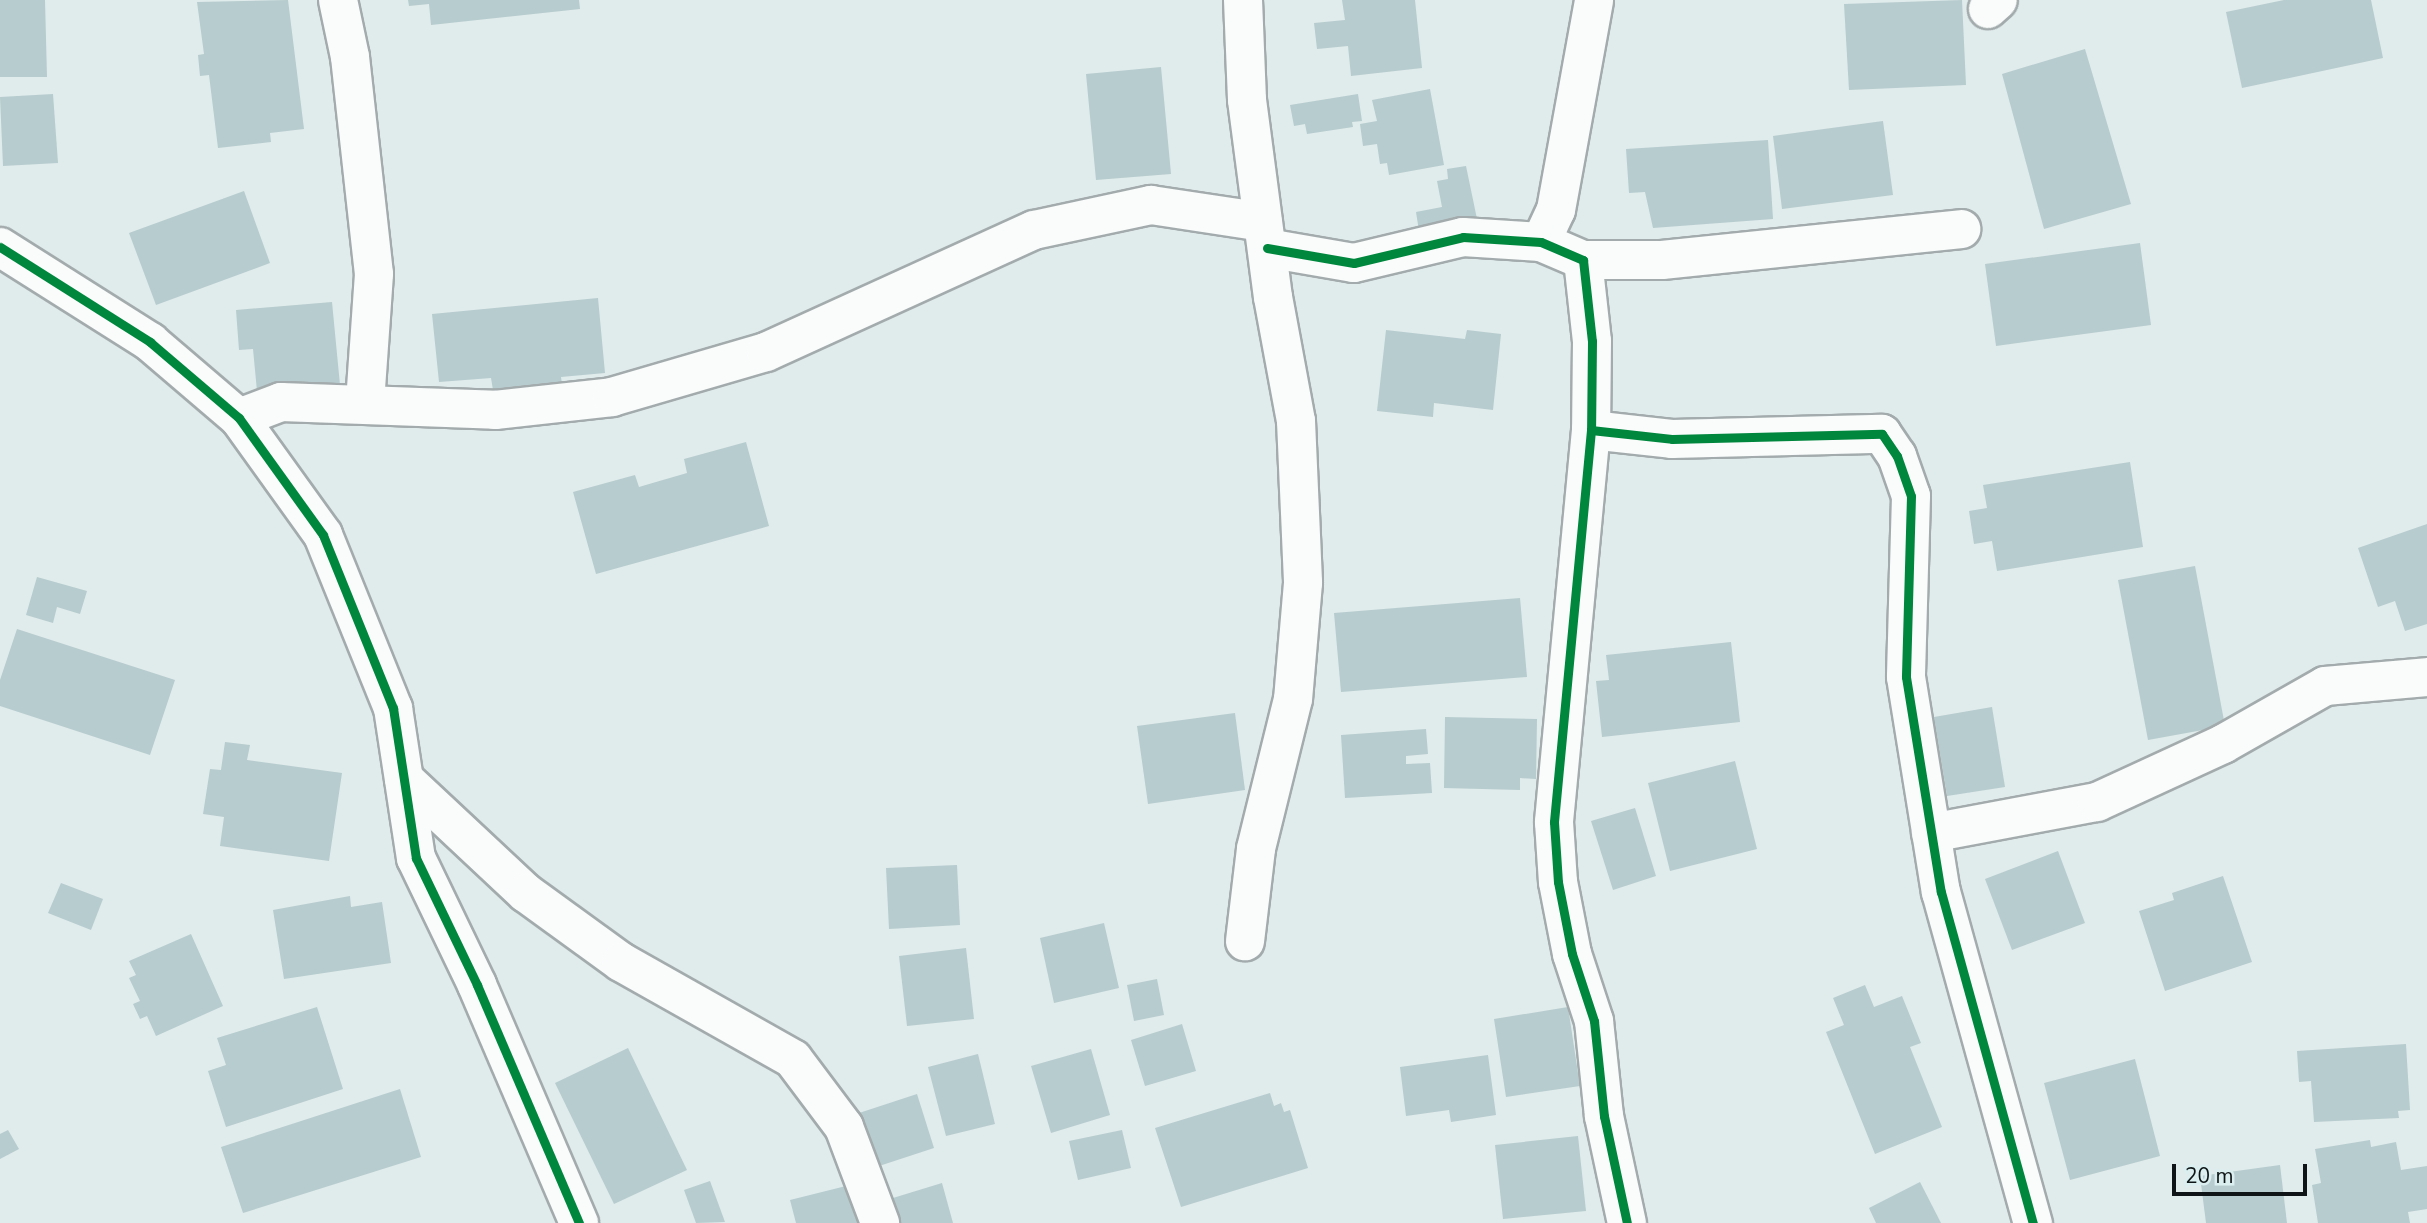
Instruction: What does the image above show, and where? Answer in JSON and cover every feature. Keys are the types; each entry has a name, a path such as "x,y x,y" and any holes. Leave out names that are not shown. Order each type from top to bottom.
{"street":[{"path":"338,0 349,57 374,274 365,403"},
{"path":"1243,0 1247,100 1265,235 1296,421 1303,583 1293,699 1256,849 1245,941"},
{"path":"1541,242 1556,210 1594,0"},
{"path":"239,418 281,402 365,403 495,410 612,397 766,352 1034,230 1151,205 1265,235 1353,263 1463,237 1541,242 1583,260 1662,260 1961,229"},
{"path":"0,247 150,342 239,418 323,536 393,708 416,858 477,985 579,1223"},
{"path":"1583,260 1592,341 1591,430 1554,822 1558,882 1572,954 1594,1020 1604,1116 1627,1223"},
{"path":"1591,430 1672,439 1882,434 1897,456 1911,496 1904,610 1906,677 1941,892 1980,1045 2033,1223"},
{"path":"1931,833 2097,802 2223,744 2325,687 2427,677"},
{"path":"404,779 526,893 621,962 793,1059 844,1127 880,1223"}],"building":[{"path":"0,0 45,0 47,77 0,77"},
{"path":"288,0 304,129 270,133 271,142 218,148 209,75 200,76 198,55 204,54 197,2"},
{"path":"408,0 579,0 580,9 431,25 429,4 409,6"},
{"path":"1342,0 1415,0 1422,68 1351,76 1348,46 1317,49 1314,23 1345,20"},
{"path":"1962,0 1966,85 1849,90 1844,4"},
{"path":"2284,0 2371,0 2383,58 2242,88 2226,12"},
{"path":"2085,49 2131,204 2044,229 2002,74"},
{"path":"1161,67 1171,174 1096,180 1086,74"},
{"path":"1430,89 1444,165 1389,175 1387,163 1380,164 1377,144 1363,146 1360,124 1377,121 1372,100"},
{"path":"53,94 58,163 3,166 0,97"},
{"path":"1358,94 1362,121 1352,122 1353,127 1307,134 1305,124 1294,126 1290,105"},
{"path":"1883,121 1893,195 1782,209 1773,136"},
{"path":"1768,140 1773,219 1653,228 1645,192 1629,193 1626,149"},
{"path":"1466,166 1477,219 1419,231 1416,212 1442,207 1437,181 1448,179 1447,169"},
{"path":"244,191 270,263 156,305 129,233"},
{"path":"2140,243 2151,325 1996,346 1985,264"},
{"path":"598,298 605,373 561,377 562,384 493,390 491,378 439,382 432,314"},
{"path":"332,302 340,385 257,391 253,349 239,350 236,310"},
{"path":"1386,330 1465,339 1467,330 1501,334 1493,410 1434,403 1433,417 1377,411"},
{"path":"746,442 769,526 596,574 573,492 635,475 639,487 687,473 684,459"},
{"path":"2130,462 2143,547 1997,571 1992,541 1974,544 1969,511 1987,508 1983,485"},
{"path":"2427,524 2427,624 2405,631 2395,601 2378,607 2358,548"},
{"path":"2195,566 2225,726 2148,740 2118,580"},
{"path":"37,577 87,591 80,614 57,607 53,623 26,615"},
{"path":"1520,598 1527,677 1341,692 1334,613"},
{"path":"17,629 175,680 150,755 0,706 0,680"},
{"path":"1731,642 1740,722 1602,737 1596,681 1609,680 1606,655"},
{"path":"1992,707 2005,787 1947,796 1934,717"},
{"path":"1235,713 1245,790 1148,804 1137,726"},
{"path":"1445,717 1537,719 1536,779 1520,778 1520,790 1444,788"},
{"path":"1426,729 1428,754 1406,756 1406,764 1430,763 1432,793 1345,798 1341,735"},
{"path":"225,742 250,745 247,760 342,773 329,861 220,846 224,817 203,814 210,769 221,770"},
{"path":"1735,761 1757,849 1670,871 1648,783"},
{"path":"1635,808 1656,876 1613,890 1591,821"},
{"path":"2058,851 2085,923 2012,950 1985,879"},
{"path":"957,865 960,925 889,929 886,868"},
{"path":"2223,876 2252,962 2165,991 2139,911 2174,900 2172,893"},
{"path":"61,883 103,899 91,930 48,913"},
{"path":"350,896 351,907 382,902 391,963 284,979 273,910"},
{"path":"1104,923 1119,988 1054,1003 1040,938"},
{"path":"191,934 223,1006 156,1036 147,1016 140,1019 133,1004 140,1001 129,978 136,975 129,961"},
{"path":"966,948 974,1019 907,1026 899,956"},
{"path":"1157,979 1164,1015 1134,1021 1127,985"},
{"path":"1865,985 1874,1007 1902,996 1921,1043 1910,1047 1942,1127 1875,1154 1826,1032 1844,1025 1833,998"},
{"path":"317,1007 343,1089 226,1127 208,1071 226,1065 217,1038"},
{"path":"1568,1007 1580,1086 1506,1097 1494,1019"},
{"path":"1182,1024 1196,1071 1145,1086 1131,1040"},
{"path":"2406,1044 2410,1110 2398,1111 2399,1118 2314,1122 2311,1081 2299,1082 2297,1051"},
{"path":"628,1048 687,1170 614,1204 555,1083"},
{"path":"1091,1049 1110,1115 1051,1133 1031,1066"},
{"path":"978,1054 995,1124 946,1136 928,1067"},
{"path":"1488,1055 1496,1115 1451,1122 1449,1110 1406,1116 1400,1067"},
{"path":"2135,1059 2160,1156 2070,1180 2044,1083"},
{"path":"400,1089 421,1157 243,1213 221,1147"},
{"path":"1270,1093 1274,1106 1281,1103 1284,1112 1290,1110 1308,1168 1181,1207 1155,1128"},
{"path":"917,1094 934,1148 873,1168 856,1114"},
{"path":"8,1130 19,1149 0,1159 0,1134"},
{"path":"1122,1130 1131,1168 1078,1180 1069,1141"},
{"path":"1578,1136 1586,1211 1503,1219 1495,1145"},
{"path":"2370,1140 2371,1147 2396,1142 2401,1170 2427,1166 2427,1209 2408,1212 2410,1223 2318,1223 2312,1185 2321,1183 2315,1149"},
{"path":"2280,1165 2287,1223 2206,1223 2200,1176"},
{"path":"710,1181 725,1222 696,1223 684,1190"},
{"path":"1920,1182 1941,1223 1876,1223 1869,1208"},
{"path":"942,1183 953,1223 900,1223 893,1198"},
{"path":"850,1185 859,1223 796,1223 790,1200"}],"cycle path":[{"path":"1267,248 1354,263 1463,237 1541,242 1583,260 1592,341 1591,430 1554,822 1558,882 1572,954 1594,1021 1604,1116 1627,1223"},
{"path":"0,247 150,342 239,418 323,535 393,708 416,858 477,985 579,1223"},
{"path":"1591,430 1672,439 1882,434 1897,456 1911,496 1906,677 1941,892 2033,1223"}]}
